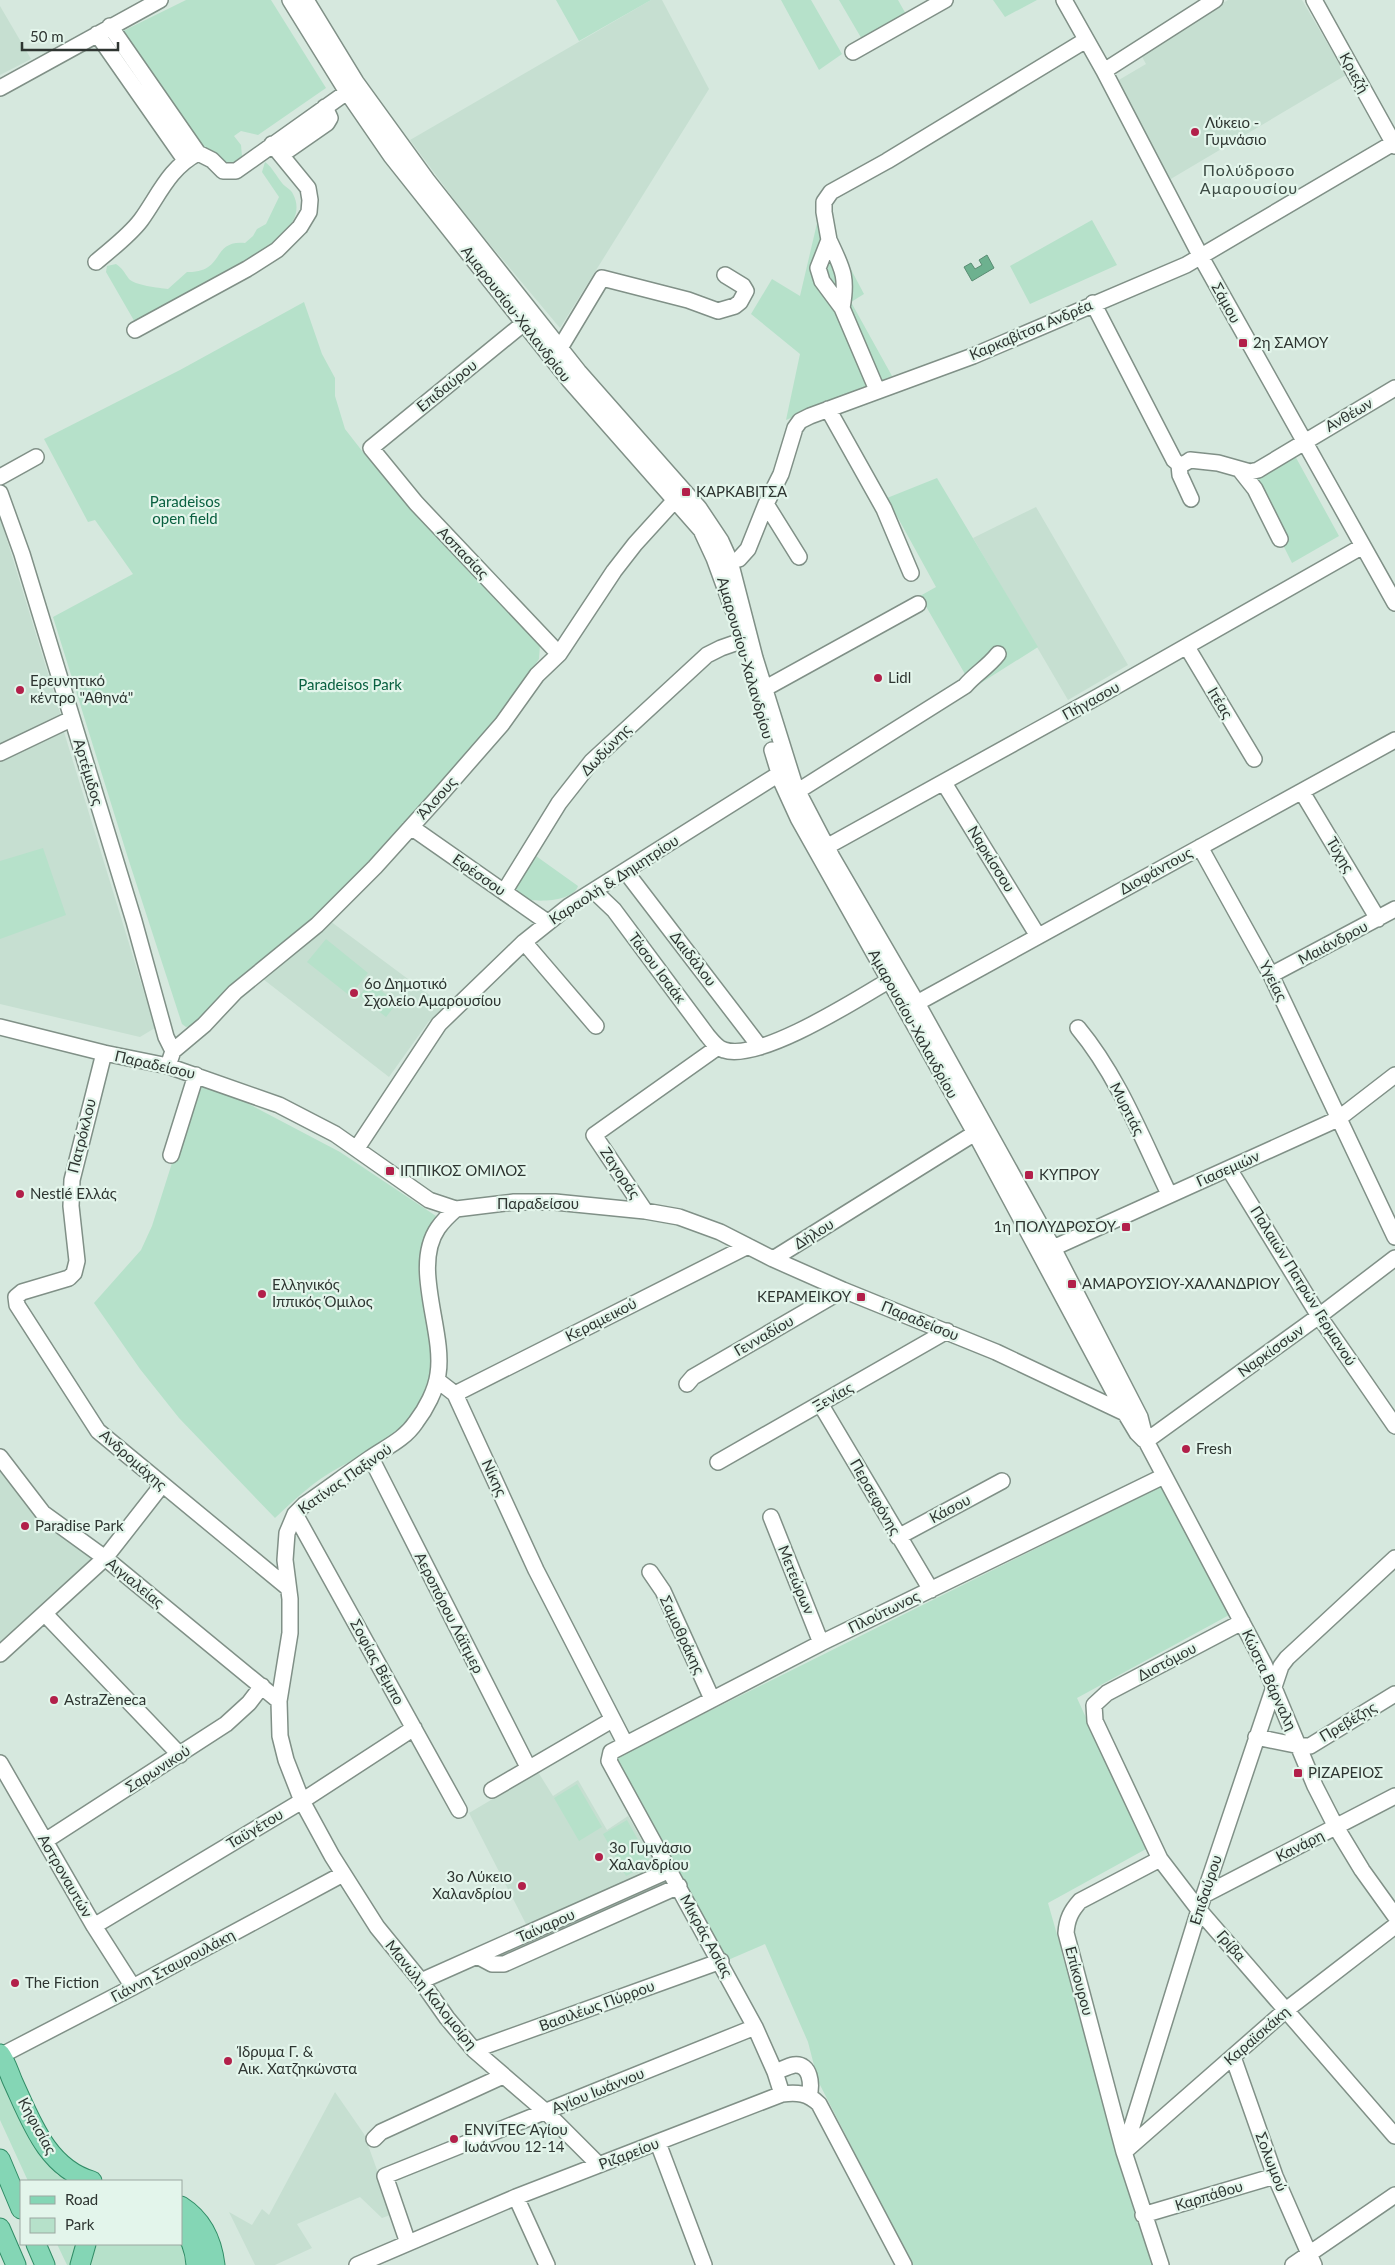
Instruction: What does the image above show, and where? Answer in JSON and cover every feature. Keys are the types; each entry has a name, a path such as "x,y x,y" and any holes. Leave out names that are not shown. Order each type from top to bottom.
{"main road":[{"name":"Κηφισίας","path":"1,2055 38,2135 49,2152 64,2168 90,2180"},
{"path":"0,2159 20,2207"},
{"path":"182,2207 203,2226 209,2238 215,2265"},
{"path":"0,2228 16,2265"},
{"path":"182,2229 195,2251 196,2265"},
{"path":"36,2245 45,2265"},
{"path":"80,2265 86,2245"}],"street":[{"path":"0,88 160,0"},
{"name":"Αμαρουσίου-Χαλανδρίου","path":"290,0 347,92 391,156 596,412 691,517 708,541 730,600 779,774 792,806 822,849 917,1003 1053,1248 1112,1360"},
{"name":"Αμαρουσίου-Χαλανδρίου","path":"306,0 388,128 560,348 699,508 721,541 730,561 764,689 798,791 822,849 888,982 974,1133 1106,1377"},
{"path":"853,52 945,0"},
{"name":"Σάμου","path":"1064,0 1104,70 1201,257 1303,442 1395,603"},
{"path":"1104,70 1215,0"},
{"name":"Κριεζή","path":"1314,0 1394,144"},
{"path":"104,30 191,156 212,160 223,171 232,172 327,123 330,118 325,107 347,92"},
{"path":"842,308 846,290 844,272 829,240 824,212 824,202 831,192 887,161 1086,40"},
{"name":"Καρκαβίτσα Ανδρέα","path":"730,561 740,559 748,549 766,504 783,469 795,428 800,422 877,390 973,356 1093,303 1186,265 1394,144"},
{"path":"135,330 247,269 277,250 300,227 309,212 308,188 277,149"},
{"path":"96,262 124,238 140,220 160,188 191,156"},
{"path":"829,240 818,268 822,281 842,308 877,390"},
{"path":"560,348 602,278 688,300 718,311 735,306 740,302 746,291 743,286 725,275"},
{"path":"1093,303 1174,460 1179,465 1180,475 1191,499"},
{"name":"Επιδαύρου","path":"371,448 524,323"},
{"name":"Ανθέων","path":"1240,470 1250,472 1258,470 1395,388"},
{"path":"828,409 884,509 912,573"},
{"name":"Ασπασίας","path":"371,448 416,503 559,654"},
{"path":"0,477 36,457"},
{"path":"1179,465 1183,465 1190,460 1218,463 1240,470 1255,489 1280,539"},
{"name":"Αρτέμιδος","path":"0,493 22,554 134,921 166,1037 173,1051"},
{"name":"Άλσους","path":"173,1051 204,1025 242,986 311,931 375,867 502,724 537,675 559,654 630,551 675,500"},
{"path":"766,504 799,557"},
{"name":"Πήγασου","path":"822,849 1187,647 1362,546"},
{"path":"764,689 918,604"},
{"name":"Δωδώνης","path":"504,892 559,804 592,761 706,655 741,642"},
{"name":"Ιτέας","path":"1187,647 1254,759"},
{"path":"798,791 965,686 974,675 990,664 998,654"},
{"path":"0,753 71,719"},
{"name":"Διοφάντους","path":"917,1003 1395,740"},
{"name":"Καραολή & Δημητρίου","path":"357,1148 438,1024 524,942 547,922 594,891 779,774"},
{"name":"Ναρκίσσου","path":"944,783 1038,936"},
{"name":"Τύχης","path":"1302,792 1378,919"},
{"name":"Εφέσσου","path":"411,827 547,922"},
{"name":"Υγείας","path":"1200,847 1271,976 1395,1237"},
{"name":"Δαιδάλου","path":"626,872 760,1047"},
{"name":"Τάσου Ισαάκ","path":"594,891 614,910 707,1035 718,1047"},
{"name":"Μαιάνδρου","path":"1271,976 1395,909"},
{"path":"524,942 596,1026"},
{"path":"718,1047 730,1051 760,1047 788,1036 888,982"},
{"name":"Παραδείσου","path":"0,1027 104,1053 168,1066 296,1112 357,1148 429,1200 446,1207 456,1209 534,1201 577,1203 645,1211 700,1224 844,1290 947,1331 1125,1413"},
{"name":"Μυρτιάς","path":"1078,1028 1095,1051 1122,1098 1169,1194"},
{"name":"Ζαγοράς","path":"645,1211 594,1135 718,1047"},
{"path":"168,1066 173,1051"},
{"name":"Πατρόκλου","path":"69,1278 74,1273 77,1261 71,1206 72,1180 104,1053"},
{"path":"171,1155 196,1075"},
{"name":"Γιασεμιών","path":"1053,1248 1338,1119 1395,1075"},
{"name":"Δήλου","path":"773,1259 974,1133"},
{"name":"Παλαιών Πατρών Γερμανού","path":"1229,1169 1319,1316 1395,1426"},
{"path":"437,1380 439,1354 428,1284 429,1252 437,1229 456,1209"},
{"name":"Κεραμεικού","path":"455,1394 748,1246"},
{"name":"Ναρκίσσων","path":"1146,1442 1395,1258"},
{"name":"Ανδρομάχης","path":"69,1278 22,1292 16,1297 17,1305 98,1431 287,1587"},
{"name":"Γενναδίου","path":"687,1384 693,1377 844,1290"},
{"name":"Ξενίας","path":"718,1462 947,1331"},
{"path":"1080,1392 1096,1387 1106,1377 1112,1360"},
{"name":"Κώστα Βάρναλη","path":"1112,1360 1140,1417 1146,1442 1264,1664 1300,1746 1315,1786 1336,1828 1362,1870 1395,1916"},
{"name":"Κώστα Βάρναλη","path":"1106,1377 1137,1433 1146,1442"},
{"name":"Νίκης","path":"437,1380 455,1394 536,1570 625,1743"},
{"name":"Κατίνας Παξινού","path":"343,1874 302,1801 280,1736 279,1701 290,1633 290,1599 287,1587 287,1534 294,1514 304,1505 400,1440 416,1422 437,1380"},
{"name":"Περσεφόνης","path":"821,1404 931,1590"},
{"name":"Αιγιαλείας","path":"0,1457 43,1513 105,1558 279,1701"},
{"name":"Αεροπόρου Λάϊτμερ","path":"371,1458 528,1768"},
{"name":"Πλούτωνος","path":"609,1756 611,1752 625,1743 821,1643 1164,1476"},
{"name":"Κάσου","path":"898,1537 1002,1481"},
{"path":"0,1654 105,1558 162,1485"},
{"name":"Σοφίας Βέμπο","path":"294,1514 459,1810"},
{"name":"Μετεώρων","path":"771,1517 821,1643"},
{"name":"Επιδαύρου","path":"1124,2152 1199,1910 1276,1676 1287,1658 1395,1558"},
{"name":"Σαμοθράκης","path":"650,1572 663,1591 712,1699"},
{"path":"44,1614 180,1755"},
{"name":"Διστόμου","path":"1094,1705 1107,1693 1242,1622"},
{"path":"1264,1664 1280,1663 1287,1658"},
{"name":"Σαρωνικού","path":"45,1841 226,1724 249,1703 262,1686"},
{"name":"Πρεβέζης","path":"1300,1746 1310,1746 1395,1694"},
{"name":"Γρίβα","path":"1094,1705 1095,1720 1160,1859 1199,1910 1395,2136"},
{"path":"492,1790 612,1720"},
{"name":"Ταϋγέτου","path":"94,1926 302,1801 414,1728"},
{"path":"1256,1737 1300,1746"},
{"name":"Μικράς Ασίας","path":"609,1756 609,1761 721,1961 755,2027 776,2072 782,2094"},
{"name":"Αστροναυτών","path":"0,1763 94,1926 133,1988"},
{"name":"Κανάρη","path":"1204,1895 1395,1796"},
{"name":"Επίκουρου","path":"1124,2152 1066,1933 1066,1923 1080,1901 1160,1859"},
{"name":"Ταίναρου","path":"421,1981 670,1870"},
{"name":"Μανώλη Καλομοίρη","path":"343,1874 377,1927 474,2050 546,2112 599,2165"},
{"name":"Γιάννη Σταυρουλάκη","path":"1,2055 133,1988 343,1874"},
{"path":"477,1956 492,1964 504,1964 679,1886"},
{"name":"Καραϊσκάκη","path":"1124,2152 1286,2010 1395,1926"},
{"name":"Βασιλέως Πύρρου","path":"474,2050 721,1961"},
{"name":"Αγίου Ιωάννου","path":"408,2243 385,2176 755,2027"},
{"name":"Σολωμού","path":"1233,2057 1276,2176 1312,2260"},
{"path":"776,2072 795,2065 806,2069 811,2082 809,2096 818,2104 904,2265"},
{"path":"374,2139 381,2132 503,2076"},
{"name":"Ριζαρείου","path":"357,2265 516,2197 782,2094 796,2092 809,2096"},
{"path":"658,2143 704,2265"},
{"path":"1124,2152 1161,2265"},
{"name":"Καρπάθου","path":"1144,2215 1276,2176"},
{"path":"1293,2265 1312,2260 1395,2195"},
{"path":"516,2197 547,2265"},
{"name":"Ριζαρείου","path":"377,2265 450,2225"}],"shaded area":[{"path":"651,0 662,0 709,89 560,328 467,217 410,140"},
{"name":"Λύκειο - Γυμνάσιο","path":"1228,0 1302,0 1346,75 1169,180 1112,84 1146,64 1140,53"},
{"path":"0,6 31,59 0,75"},
{"path":"987,255 994,268 972,281 964,267 971,263 975,269 982,265 979,260"},
{"path":"1036,507 1128,665 1068,700 973,538"},
{"path":"0,517 61,716 0,745"},
{"path":"64,732 155,1028 140,1037 0,1004 0,762"},
{"name":"6ο Δημοτικό Σχολείο Αμαρουσίου","path":"330,921 447,1008 429,1021 389,1077 263,979"},
{"path":"0,1468 99,1558 0,1647"},
{"path":"538,1772 553,1796 578,1780 607,1830 628,1816 657,1867 527,1926 469,1813"},
{"path":"335,2092 364,2134 393,2214 382,2218 360,2197 297,2224 312,2248 275,2265 255,2265 229,2212 252,2225 262,2209 269,2215"}],"green space":[{"path":"186,0 271,0 326,88 258,135 241,131 234,136 241,145 242,156 229,166 206,153 119,33"},
{"path":"556,0 651,0 579,41"},
{"path":"781,0 811,0 842,54 819,70"},
{"path":"839,0 898,0 907,16 863,41"},
{"path":"993,0 1037,0 1005,17"},
{"path":"265,162 291,191 296,203 294,219 284,234 264,252 136,324 106,272 107,266 116,264 129,279 136,283 168,289 187,272 199,271 208,267 227,246 234,243 245,243 253,236 257,229 266,224 279,197 262,172"},
{"path":"826,215 837,243 864,294 851,302 892,376 786,420 800,354 751,314 772,279 800,296 818,219"},
{"path":"1092,220 1117,265 1030,304 1010,266"},
{"name":"Paradeisos Park","path":"304,302 322,354 335,378 335,396 345,429 366,456 528,626 540,645 539,659 485,732 394,837 293,941 257,963 191,1026 186,1027 182,1024 128,858 53,617 133,574 95,520 88,522 44,439 180,370"},
{"path":"1294,454 1339,536 1292,563 1250,479"},
{"path":"937,478 1038,647 973,688 920,596 936,587 887,498"},
{"path":"43,848 66,915 0,939 0,861"},
{"path":"536,856 578,886 575,891 558,899 537,901 529,899 514,889"},
{"path":"326,939 368,973 350,996 307,962"},
{"path":"370,982 397,1003 386,1017 359,996"},
{"name":"Ελληνικός Ιππικός Όμιλος","path":"198,1081 224,1091 340,1152 436,1216 423,1247 419,1266 421,1293 431,1337 432,1362 426,1388 415,1413 393,1438 321,1479 275,1518 179,1418 140,1369 94,1303 141,1250 152,1226"},
{"path":"1162,1486 1231,1614 1077,1698 1146,1849 1048,1903 1138,2218 1154,2265 912,2265 818,2081 808,2042 765,1944 728,1960 615,1758"},
{"path":"577,1784 602,1827 579,1841 554,1798"},
{"path":"627,1820 651,1863 626,1876 603,1834"},
{"path":"0,2061 37,2144 57,2175 70,2180 28,2180 0,2120"},
{"path":"57,2245 78,2245 72,2265 67,2265"},
{"path":"97,2245 181,2245 186,2265 90,2265"}],"place":[{"name":"Λύκειο - Γυμνάσιο","path":"1195,132"},
{"name":"2η ΣΑΜΟΥ","path":"1243,343"},
{"name":"ΚΑΡΚΑΒΙΤΣΑ","path":"686,492"},
{"name":"Lidl","path":"878,678"},
{"name":"Ερευνητικό κέντρο \"Αθηνά\"","path":"20,690"},
{"name":"6ο Δημοτικό Σχολείο Αμαρουσίου","path":"354,993"},
{"name":"ΙΠΠΙΚΟΣ ΟΜΙΛΟΣ","path":"390,1171"},
{"name":"ΚΥΠΡΟΥ","path":"1029,1175"},
{"name":"Nestlé Ελλάς","path":"20,1194"},
{"name":"1η ΠΟΛΥΔΡΟΣΟΥ","path":"1126,1227"},
{"name":"ΑΜΑΡΟΥΣΙΟΥ-ΧΑΛΑΝΔΡΙΟΥ","path":"1072,1284"},
{"name":"Ελληνικός Ιππικός Όμιλος","path":"262,1294"},
{"name":"ΚΕΡΑΜΕΙΚΟΥ","path":"861,1297"},
{"name":"Fresh","path":"1186,1449"},
{"name":"Paradise Park","path":"25,1526"},
{"name":"AstraZeneca","path":"54,1700"},
{"name":"ΡΙΖΑΡΕΙΟΣ","path":"1298,1773"},
{"name":"3ο Γυμνάσιο Χαλανδρίου","path":"599,1857"},
{"name":"3ο Λύκειο Χαλανδρίου","path":"522,1886"},
{"name":"The Fiction","path":"15,1983"},
{"name":"Ίδρυμα Γ. & Αικ. Χατζηκώνστα","path":"228,2061"},
{"name":"ENVITEC Αγίου Ιωάννου 12-14","path":"454,2139"}],"district":[{"name":"Πολύδροσο Αμαρουσίου","path":"1249,179"}],"park label":[{"name":"Paradeisos open field","path":"185,510"}]}
